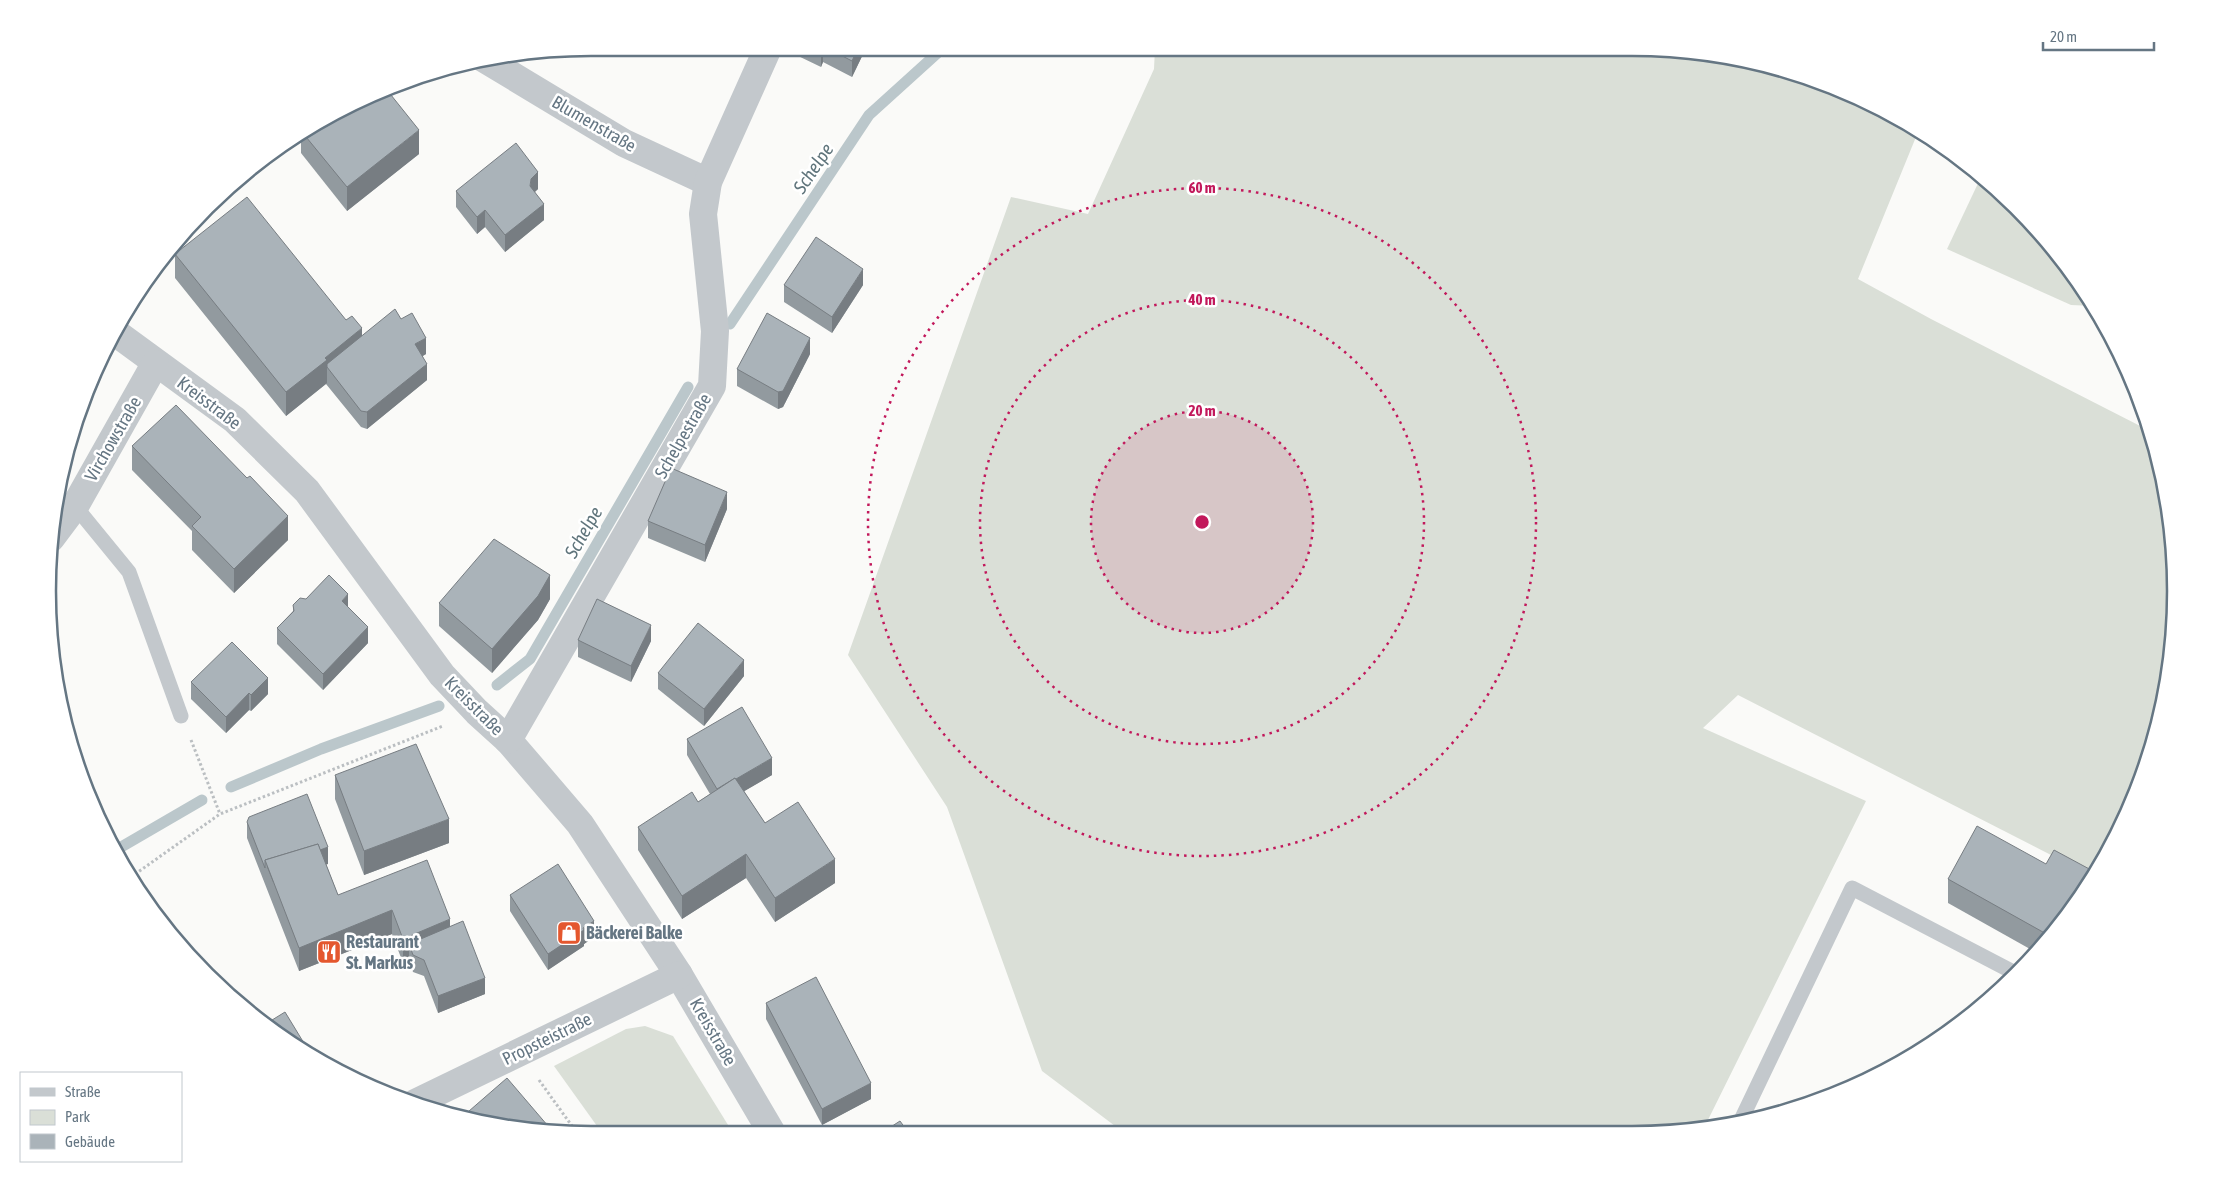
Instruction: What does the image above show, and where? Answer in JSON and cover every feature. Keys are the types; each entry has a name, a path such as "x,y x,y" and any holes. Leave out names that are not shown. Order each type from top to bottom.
{"street":[{"name":"Schelpestraße","path":"508,740 712,386 715,331 703,214 708,182 764,56"},
{"name":"Blumenstraße","path":"495,66 624,143 708,182"},
{"name":"Kreisstraße","path":"121,337 155,364 234,420 307,490 442,675 477,712 508,740 580,824 679,975 768,1126"},
{"name":"Virchowstraße","path":"60,526 74,506 155,364"},
{"name":"Propsteistraße","path":"424,1099 679,975"}],"lane":[{"path":"74,506 129,572 181,716"},
{"path":"1745,1113 1852,888 2009,970"}],"path":[{"path":"137,872 220,814 477,712"},
{"path":"181,716 220,814"},
{"path":"522,1052 572,1125"}],"green space":[{"path":"1155,56 1667,57 1736,67 1770,74 1804,85 1869,111 1916,138 1858,279 1931,319 2140,426 2149,453 2162,521 2166,556 2166,626 2162,661 2149,729 2138,763 2112,828 2086,873 1738,695 1703,728 1866,801 1708,1120 1667,1125 1632,1126 1115,1126 1042,1071 947,807 848,655 1011,197 1088,214 1154,69"},
{"path":"1978,183 2034,238 2056,265 2084,306 2071,305 1947,249"},
{"path":"645,1026 673,1036 729,1126 597,1126 554,1066 626,1029"}],"building":[{"path":"842,56 854,56 852,61"},
{"path":"391,95 419,130 347,187 307,138 354,111"},
{"path":"516,143 538,172 531,179 530,186 544,204 505,235 485,210 477,217 456,191"},
{"path":"247,197 346,320 352,316 362,328 325,358 327,360 286,392 175,255"},
{"path":"816,237 863,269 832,317 784,285"},
{"path":"395,309 401,319 412,313 426,338 415,344 427,364 367,412 361,411 327,367 327,364"},
{"path":"767,313 810,338 783,391 778,392 737,369"},
{"path":"176,405 247,478 250,476 288,516 234,569 192,526 201,517 132,446"},
{"path":"671,468 727,492 705,545 648,521"},
{"path":"494,539 550,575 538,596 492,649 439,603"},
{"path":"329,575 348,594 342,601 368,627 323,674 277,628 294,611 293,605 300,598 306,599"},
{"path":"597,599 651,625 631,666 578,640"},
{"path":"698,623 744,660 704,709 658,673"},
{"path":"232,642 268,678 251,695 249,693 226,717 191,682"},
{"path":"742,707 772,758 717,789 687,739"},
{"path":"416,744 449,819 364,851 335,775"},
{"path":"735,778 765,823 798,802 835,859 775,898 746,854 682,896 638,827 692,792 698,802"},
{"path":"307,794 328,847 320,850 318,844 265,860 265,868 247,822 249,817"},
{"path":"1977,826 2046,864 2054,850 2089,869 2077,888 2043,932 1948,879"},
{"path":"318,844 338,895 427,860 450,919 403,939 392,910 299,948 265,860"},
{"path":"558,864 594,921 548,954 510,895"},
{"path":"463,921 485,978 438,996 424,960 413,955 409,944"},
{"path":"816,977 871,1083 822,1109 766,1003"},
{"path":"285,1012 303,1041 294,1036 272,1020"},
{"path":"507,1078 546,1124 521,1121 469,1111"},
{"path":"900,1121 904,1126 892,1126"}],"waterway":[{"name":"Schelpe","path":"730,324 869,115 934,56"},
{"name":"Schelpe","path":"497,685 530,659 688,387"},
{"name":"Schelpe","path":"231,787 321,749 439,706"},
{"name":"Schelpe","path":"122,847 202,800"}],"place":[{"name":"Bäckerei Balke","path":"569,933"},
{"name":"Restaurant St. Markus","path":"329,952"}]}
